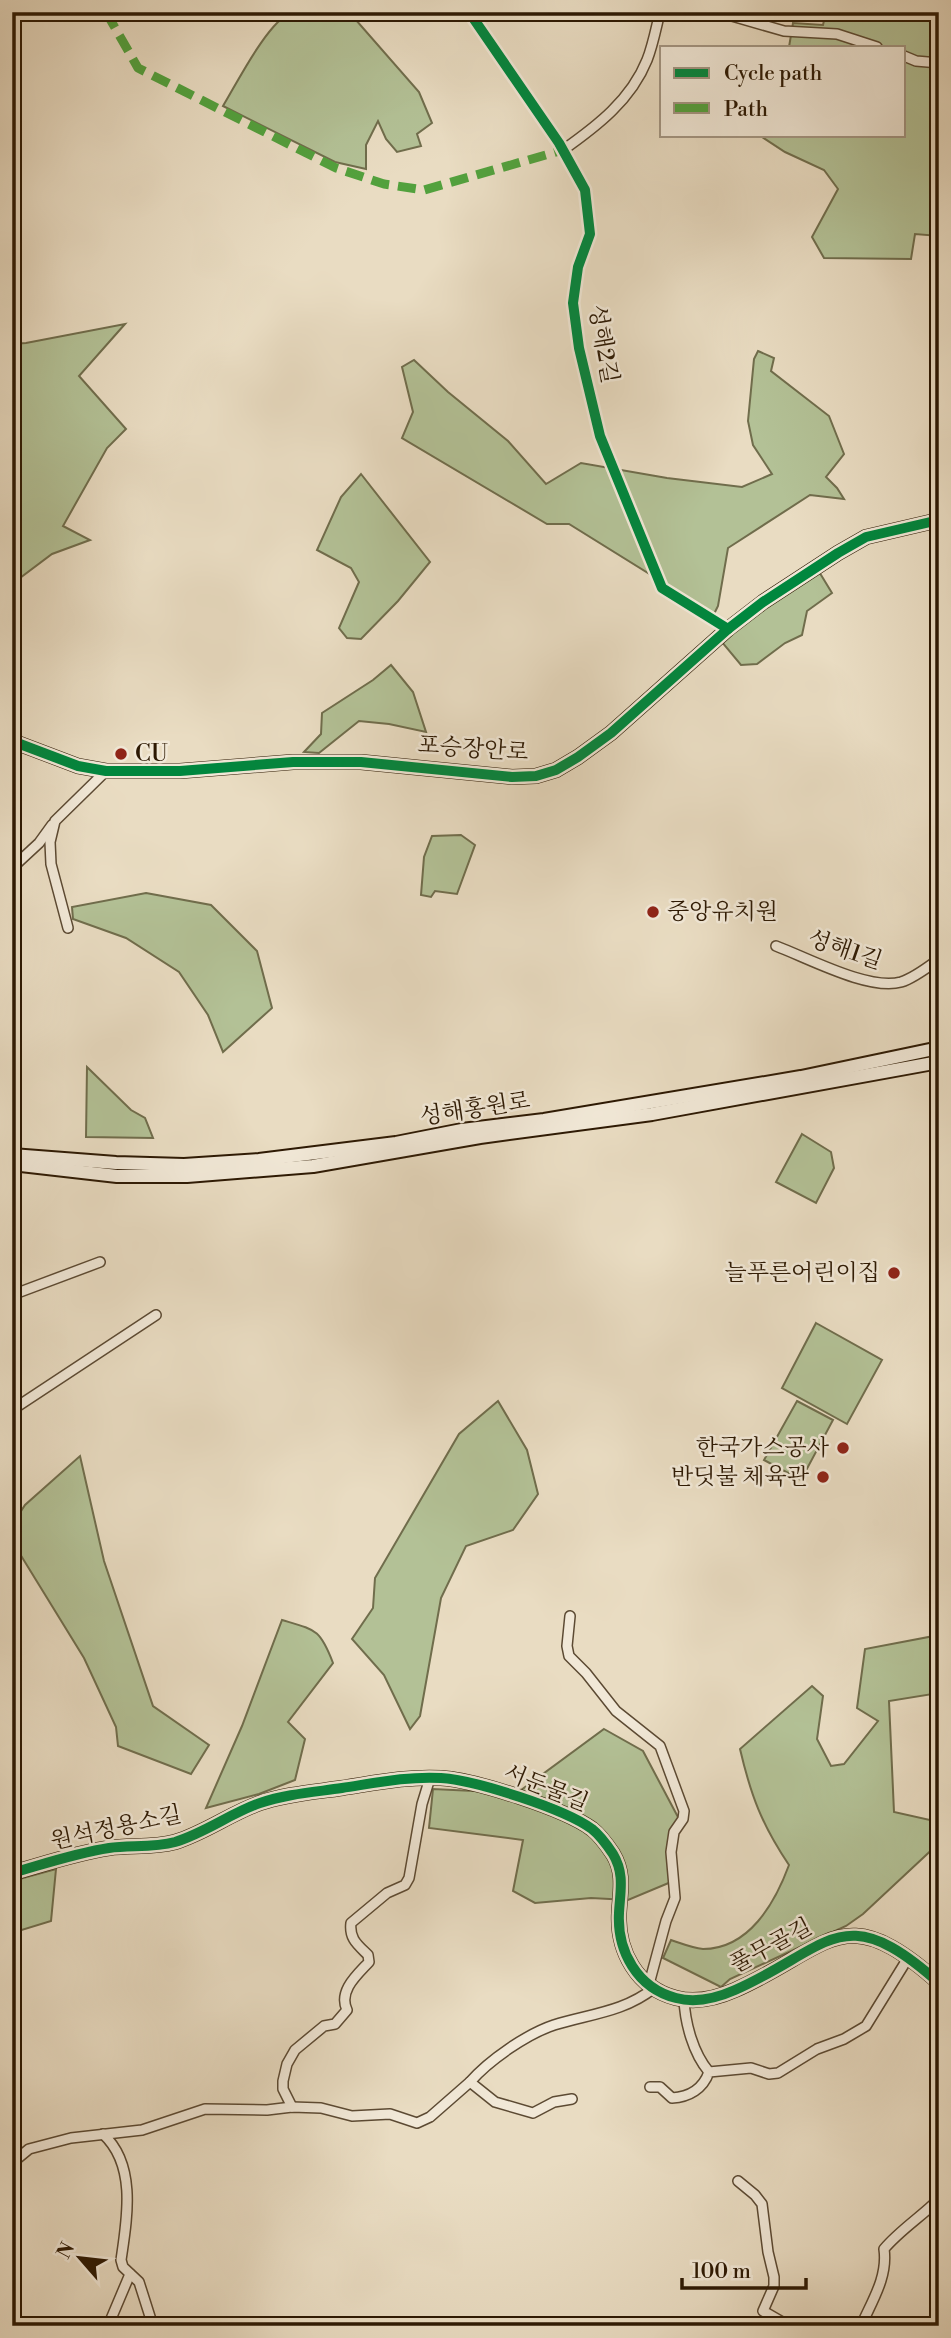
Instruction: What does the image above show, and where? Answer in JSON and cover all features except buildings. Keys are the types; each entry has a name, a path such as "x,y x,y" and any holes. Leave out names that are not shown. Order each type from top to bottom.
{"street":[{"name":"성해2길","path":"469,12 563,150 585,190 590,234 578,267 573,303 579,348 600,436 662,588 728,629"},
{"path":"563,150 597,127 623,100 646,61 660,12"},
{"path":"718,12 784,31 837,33 874,46"},
{"path":"906,56 939,63"},
{"name":"포승장안로","path":"12,741 78,766 106,771 180,771 321,761 388,764 512,777 536,776 567,764 611,733 763,601 866,537 939,520"},
{"path":"12,868 106,771"},
{"path":"55,821 50,842 51,864 68,928"},
{"name":"성해1길","path":"776,946 857,979 886,984 903,982 939,960"},
{"name":"성해홍원로","path":"12,1155 157,1164 259,1160 396,1143 462,1130 544,1120 801,1077 939,1048"},
{"name":"성해홍원로","path":"12,1164 105,1175 141,1176 187,1176 313,1166 480,1137 653,1114 939,1062"},
{"path":"12,1295 100,1262"},
{"path":"12,1410 156,1315"},
{"path":"12,2163 29,2149 71,2138 158,2127 205,2109 321,2108 352,2116 390,2114 417,2123 430,2117 497,2058 537,2032 556,2024 610,2012 645,1996 652,1986 666,1921 675,1898 671,1852 674,1832 683,1819 684,1811 660,1746 616,1711 569,1656 567,1646 570,1616"},
{"name":"원석정용소길","path":"12,1873 77,1854 175,1842 262,1802 410,1777 430,1777"},
{"path":"292,2107 283,2089 287,2064 295,2050 307,2038 324,2026 335,2024 347,2010 344,2003 345,1993 369,1962 368,1955 349,1933 351,1923 387,1893 405,1885 409,1878 422,1804 430,1777"},
{"name":"서둔물길","path":"430,1777 486,1787 555,1810 589,1827 603,1839 615,1858 623,1883 618,1915 625,1954 634,1970 652,1986"},
{"name":"풀무골길","path":"652,1986 674,1998 718,1997 756,1980 811,1947 834,1937 850,1935 882,1941 939,1983"},
{"path":"709,2071 751,2068 769,2074 778,2073 817,2049 844,2039 866,2026 908,1958"},
{"path":"684,1999 684,2010 699,2060 709,2071"},
{"path":"650,2087 660,2087 672,2098 682,2097 700,2088 709,2071"},
{"path":"470,2082 495,2102 533,2113 554,2102 572,2099"},
{"path":"103,2134 113,2143 123,2167 127,2194 121,2260 123,2267 139,2282 153,2326"},
{"path":"738,2181 755,2194 762,2204 774,2277 774,2286 763,2311 789,2326"},
{"path":"861,2326 884,2274 884,2249 898,2233 939,2199"},
{"path":"108,2326 130,2274"}],"green space":[{"path":"292,12 349,12 419,92 432,123 417,134 421,146 397,152 386,139 378,121 366,145 366,169 335,162 223,106 263,40 273,27"},
{"path":"826,12 939,12 939,236 915,234 911,259 824,258 812,237 838,189 824,170 785,152 761,136 906,136 906,46 789,46 793,23 823,25"},
{"path":"125,324 79,376 126,429 107,448 63,526 90,540 52,554 12,584 12,344"},
{"path":"758,351 774,358 771,371 829,416 844,454 826,477 844,499 810,495 728,548 718,606 714,614 569,524 547,524 402,438 413,412 402,367 414,360 508,441 546,484 581,463 667,478 742,487 772,474 753,445 748,421 754,359"},
{"path":"361,474 430,562 398,601 361,639 347,638 339,628 359,582 351,568 317,550 341,497"},
{"path":"818,570 832,593 807,611 802,635 785,643 757,664 741,665 721,641 772,600"},
{"path":"391,665 413,692 426,732 359,721 319,753 304,752 321,734 322,713"},
{"path":"461,835 475,845 457,894 435,891 431,897 421,895 424,857 432,836"},
{"path":"146,893 211,905 257,951 272,1008 223,1052 208,1015 179,972 126,938 73,919 72,907"},
{"path":"87,1067 131,1110 145,1118 153,1138 86,1137"},
{"path":"802,1134 831,1152 834,1168 816,1203 776,1182"},
{"path":"816,1323 882,1360 847,1424 782,1388"},
{"path":"498,1401 527,1450 538,1494 513,1530 466,1546 441,1598 420,1716 410,1729 384,1675 352,1639 373,1608 375,1578 459,1434"},
{"path":"797,1401 833,1420 801,1480 764,1460"},
{"path":"80,1456 104,1561 153,1706 209,1745 191,1774 118,1746 116,1727 84,1658 12,1541 12,1525 25,1505"},
{"path":"282,1620 315,1632 324,1643 333,1663 288,1722 305,1739 295,1780 259,1794 206,1808 242,1726"},
{"path":"934,1636 939,1649 939,1693 889,1701 894,1812 939,1822 939,1843 863,1914 846,1926 730,1979 721,1987 663,1958 671,1940 703,1949 719,1947 747,1932 768,1908 789,1865 758,1810 740,1749 812,1686 823,1696 817,1739 831,1766 844,1764 878,1721 857,1708 865,1649"},
{"path":"604,1729 643,1751 679,1819 671,1882 628,1900 591,1898 535,1903 513,1891 523,1840 429,1828 433,1789 517,1793"},
{"path":"56,1869 51,1921 12,1933 12,1881"}],"marked path":[{"path":"106,12 138,68 336,168 384,184 424,190 563,150"}],"cycle path":[{"path":"469,12 559,143 585,190 590,234 578,267 573,303 579,348 600,436 662,588 728,629"},
{"path":"12,741 78,766 106,771 180,771 293,762 361,762 512,777 536,776 556,770 611,733 728,629 763,602 838,553 866,537 939,520"},
{"path":"12,1873 97,1850 175,1842 197,1834 249,1807 280,1797 392,1780 441,1778 475,1784 519,1797 562,1813 592,1829 617,1861 621,1883 619,1927 626,1954 640,1977 662,1993 691,2000 721,1995 767,1974 816,1946 836,1938 857,1936 880,1941 939,1983"}],"place":[{"name":"CU","path":"121,754"},
{"name":"중앙유치원","path":"653,912"},
{"name":"늘푸른어린이집","path":"894,1273"},
{"name":"한국가스공사","path":"843,1448"},
{"name":"반딧불 체육관","path":"823,1477"}]}
